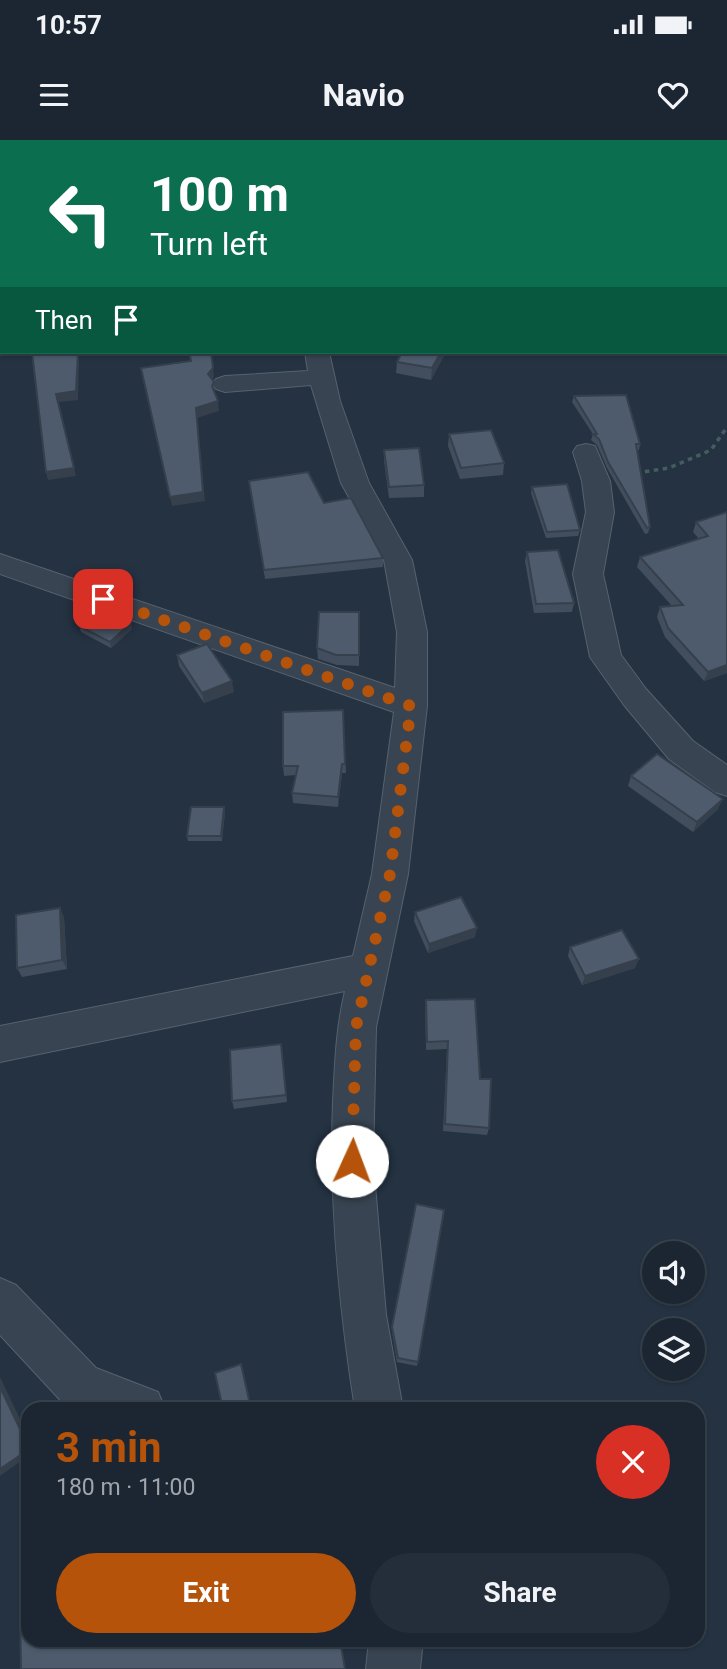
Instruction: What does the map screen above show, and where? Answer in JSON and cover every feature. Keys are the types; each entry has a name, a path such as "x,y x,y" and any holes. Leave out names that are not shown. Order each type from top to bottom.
{"street":[{"path":"225,384 319,365 327,401 355,482 398,560 412,632 411,706 390,874 356,1027 352,1161 363,1315 378,1402"},
{"path":"586,452 596,481 600,512 588,574 606,657 635,697 681,750 727,783"},
{"path":"0,564 411,706"},
{"path":"0,1044 369,970"},
{"path":"0,1301 80,1386 122,1402"},
{"path":"393,1669 395,1647"}],"path":[{"path":"596,481 669,468 711,450 727,427"}],"building":[{"path":"32,354 78,354 76,391 56,394 74,468 46,472"},
{"path":"189,354 211,354 213,368 208,374 214,382 212,386 218,401 196,408 203,492 170,497 141,368 191,361"},
{"path":"401,354 440,354 432,368 397,362"},
{"path":"626,395 640,444 636,444 650,527 647,528 608,462 599,439 593,434 597,434 574,396"},
{"path":"491,430 504,463 461,468 449,434"},
{"path":"419,448 424,485 389,487 384,450"},
{"path":"308,472 324,503 351,498 383,558 264,570 249,481"},
{"path":"567,484 580,530 547,532 532,487"},
{"path":"727,512 727,665 708,672 668,628 660,607 683,605 640,557 708,536 696,522"},
{"path":"558,550 574,603 536,604 527,552"},
{"path":"101,608 131,623 110,642 79,626"},
{"path":"319,612 359,612 359,655 336,655 317,648"},
{"path":"207,644 232,681 202,693 177,655"},
{"path":"343,710 345,764 342,764 338,797 292,793 298,766 283,766 283,712"},
{"path":"657,754 723,799 697,822 631,776"},
{"path":"191,807 224,807 221,836 187,836"},
{"path":"461,897 477,928 429,944 415,912"},
{"path":"60,908 62,960 17,968 16,915"},
{"path":"622,930 639,959 585,976 570,947"},
{"path":"475,999 480,1079 491,1079 489,1128 445,1124 448,1041 427,1042 426,1000"},
{"path":"281,1044 286,1095 232,1101 230,1050"},
{"path":"416,1204 444,1210 418,1362 398,1358 392,1327"},
{"path":"241,1364 249,1402 221,1402 215,1373"},
{"path":"0,1387 21,1431 21,1455 0,1469"},
{"path":"20,1612 21,1647 341,1647 345,1669 21,1669"}],"route":[{"path":"103,599 411,706 390,874 356,1027 352,1161"}]}
